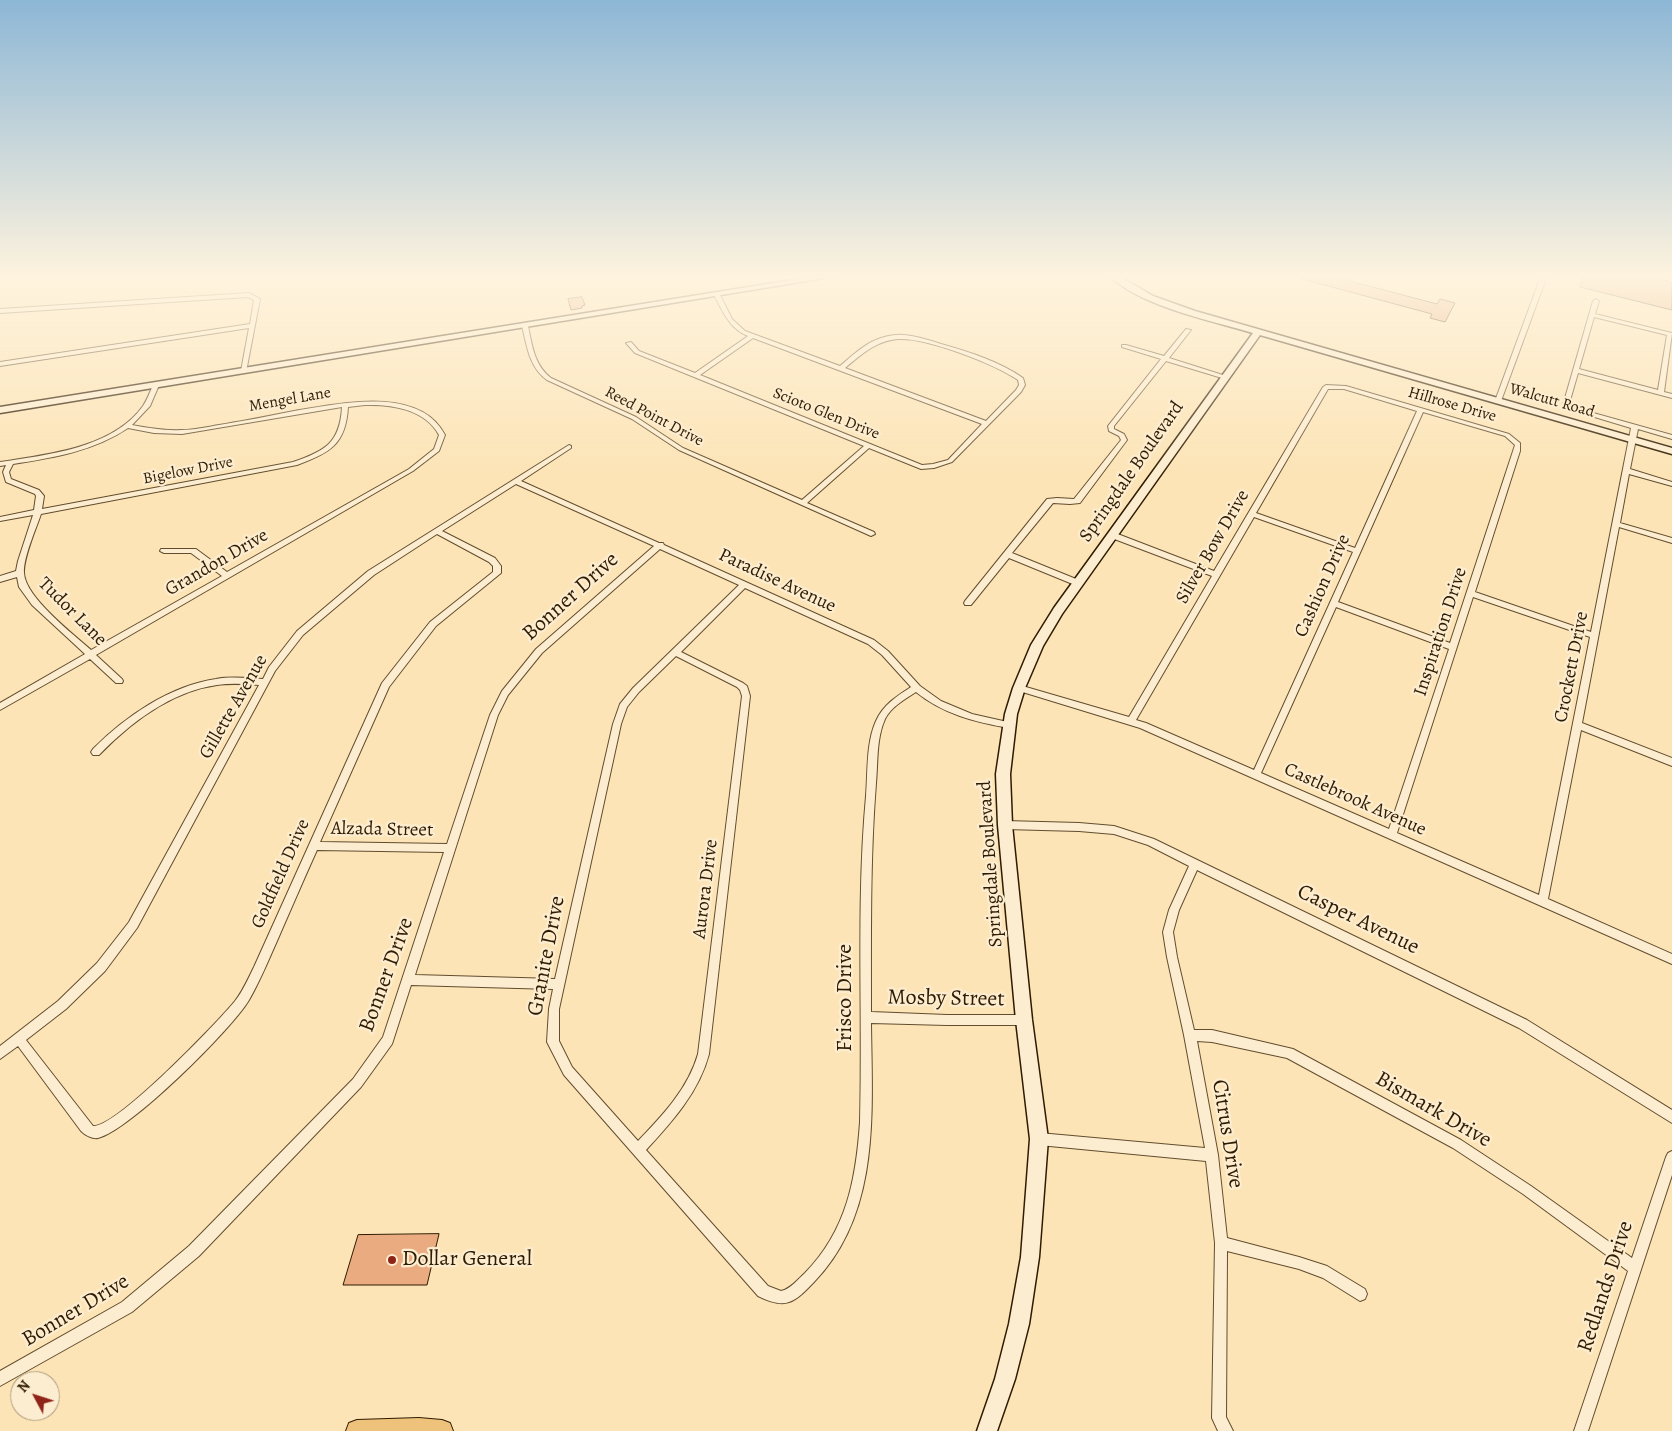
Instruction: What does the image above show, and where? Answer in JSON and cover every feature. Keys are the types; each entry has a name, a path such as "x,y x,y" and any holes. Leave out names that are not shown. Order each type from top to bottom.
{"main road":[{"path":"357,1431 420,1429 442,1431"}],"street":[{"path":"0,364 140,343"},
{"path":"244,371 248,343"},
{"path":"0,410 420,343"},
{"name":"Reed Point Drive","path":"530,343 536,367 540,374 634,418 681,449 871,534"},
{"path":"695,376 742,343"},
{"path":"770,343 987,424 1019,391 1022,385 1021,379 1006,369 933,343"},
{"path":"840,369 876,343"},
{"path":"968,603 1050,501 1060,499 1070,502 1076,501 1124,440 1122,435 1111,430 1111,426 1178,343"},
{"name":"Springdale Boulevard","path":"987,1431 1005,1379 1019,1324 1030,1257 1039,1139 1024,1020 1005,825 1003,774 1009,725 1019,688 1037,645 1078,583 1250,343"},
{"name":"Walcutt Road","path":"1292,343 1672,450"},
{"path":"1498,401 1519,343"},
{"path":"1584,343 1566,405 1570,408 1672,437"},
{"path":"1661,393 1670,343"},
{"name":"Scioto Glen Drive","path":"628,344 637,352 914,465 934,466 950,461 987,424"},
{"path":"1124,346 1224,377"},
{"path":"1576,370 1672,396"},
{"path":"0,464 82,448 100,441 128,426 144,412 154,394 156,385"},
{"name":"Hillrose Drive","path":"1324,390 1326,387 1337,385 1507,435 1515,440"},
{"name":"Silver Bow Drive","path":"1131,721 1324,390"},
{"name":"Mengel Lane","path":"128,426 154,431 182,432 345,405 389,404 412,410 436,424 440,429 442,440"},
{"name":"Bigelow Drive","path":"0,519 264,471 308,460 327,448 340,436 345,423 345,405"},
{"name":"Cashion Drive","path":"1256,775 1421,410"},
{"name":"Crockett Drive","path":"1544,901 1635,426"},
{"name":"Grandon Drive","path":"0,707 424,462 437,450 442,440"},
{"name":"Inspiration Drive","path":"1392,836 1516,451 1518,444 1515,440"},
{"path":"803,503 868,446"},
{"name":"Gillette Avenue","path":"0,1053 62,1006 102,967 133,925 272,669 300,633 371,573 569,447"},
{"name":"Tudor Lane","path":"10,463 6,472 8,480 37,492 40,496 40,504 20,573 27,594 120,681"},
{"path":"1628,470 1672,484"},
{"name":"Paradise Avenue","path":"516,480 871,642 886,651 916,688 942,706 968,717 1009,725"},
{"path":"1252,514 1357,551"},
{"path":"1616,524 1672,541"},
{"name":"Goldfield Drive","path":"19,1039 87,1128 97,1132 117,1122 215,1034 241,1003 258,971 385,685 434,624 497,573 497,566 492,560 436,531"},
{"path":"1112,535 1216,575"},
{"name":"Bonner Drive","path":"0,1379 127,1307 194,1251 357,1083 388,1040 494,715 505,693 539,651 660,546"},
{"path":"164,551 193,551 227,576"},
{"path":"1008,554 1078,583"},
{"path":"0,579 20,573"},
{"name":"Granite Drive","path":"745,584 636,690 623,706 554,1009 553,1042 568,1071 763,1291 771,1296 783,1299"},
{"path":"1471,593 1595,636"},
{"path":"1334,603 1453,647"},
{"name":"Aurora Drive","path":"638,1149 670,1116 691,1086 702,1060 746,696 744,688 740,684 676,653"},
{"path":"96,752 124,726 183,692 214,682 265,682"},
{"name":"Frisco Drive","path":"783,1299 793,1294 826,1258 848,1220 861,1171 866,1117 868,824 877,728 884,712 899,698 916,688"},
{"name":"Castlebrook Avenue","path":"1019,688 1131,721 1544,901 1672,959"},
{"path":"1577,726 1672,762"},
{"name":"Casper Avenue","path":"1005,825 1114,830 1151,842 1523,1024 1672,1117"},
{"name":"Alzada Street","path":"313,846 451,848"},
{"name":"Citrus Drive","path":"1195,864 1174,910 1168,932 1190,1035 1212,1155 1222,1243 1219,1418 1226,1431"},
{"path":"408,980 560,984"},
{"name":"Mosby Street","path":"866,1017 1024,1020"},
{"name":"Bismark Drive","path":"1190,1035 1212,1036 1289,1053 1457,1144 1526,1190 1635,1268"},
{"path":"1039,1139 1212,1155"},
{"name":"Redlands Drive","path":"1580,1431 1672,1157"},
{"path":"1222,1243 1299,1263 1327,1273 1360,1294"}],"building":[{"name":"Dollar General","path":"439,1234 427,1285 343,1285 358,1235"}],"place":[{"name":"Dollar General","path":"392,1260"}]}
